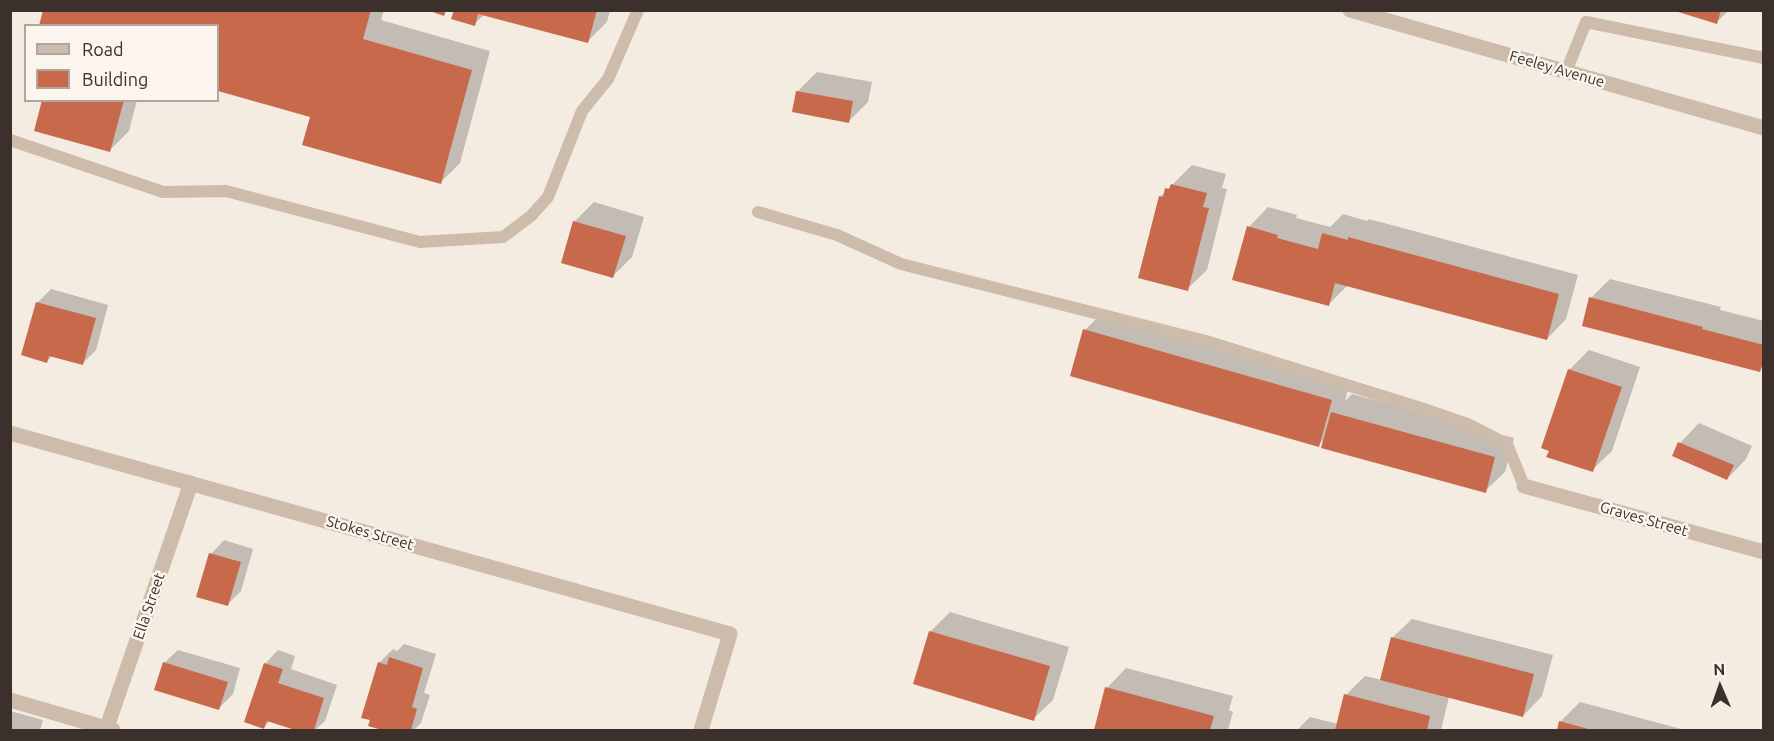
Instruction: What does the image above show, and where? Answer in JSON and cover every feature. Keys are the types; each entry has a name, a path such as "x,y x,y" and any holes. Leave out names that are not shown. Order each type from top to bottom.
{"street":[{"name":"Feeley Avenue","path":"1350,10 1764,128"},
{"name":"Stokes Street","path":"10,433 730,634 701,730"},
{"name":"Ella Street","path":"109,730 191,483"},
{"name":"Graves Street","path":"1524,486 1764,552"},
{"path":"10,700 109,730"}],"lane":[{"path":"10,140 163,192 226,191 420,242 503,237 531,216 548,197 582,111 608,79 638,10"},
{"path":"1566,72 1586,22 1764,58"},
{"path":"758,212 837,235 901,264 1206,342 1470,425 1507,444 1524,486"}],"building":[{"path":"43,10 371,10 363,39 472,70 441,184 302,145 310,117 219,91 219,24 40,24"},
{"path":"427,10 446,10 444,16"},
{"path":"454,10 597,10 588,43 478,14 475,26 451,19"},
{"path":"1672,10 1721,10 1717,24"},
{"path":"796,91 853,101 849,123 792,112"},
{"path":"41,102 123,102 110,152 34,131"},
{"path":"1171,184 1207,193 1203,207 1209,208 1188,291 1138,278 1159,196 1163,197 1165,188 1169,189"},
{"path":"573,221 626,236 613,278 561,263"},
{"path":"1247,226 1278,235 1277,238 1318,249 1322,233 1348,240 1348,237 1559,294 1547,340 1335,283 1329,306 1232,280"},
{"path":"1589,297 1764,345 1764,358 1760,372 1582,326"},
{"path":"36,302 96,318 83,365 49,356 47,363 21,355"},
{"path":"1083,329 1332,400 1319,447 1070,376"},
{"path":"1568,369 1622,387 1593,472 1546,457 1549,451 1541,448"},
{"path":"1331,412 1495,457 1486,493 1321,448"},
{"path":"1678,442 1734,465 1727,480 1672,456"},
{"path":"209,553 241,562 228,606 196,597"},
{"path":"929,631 1050,666 1034,721 913,684"},
{"path":"1391,637 1534,674 1523,717 1380,680"},
{"path":"389,657 423,668 412,707 417,709 411,730 382,730 368,726 370,720 361,718 378,662 387,665"},
{"path":"163,662 228,682 219,710 154,690"},
{"path":"264,663 283,669 278,683 324,698 314,730 295,730 267,721 264,729 244,722"},
{"path":"1105,687 1214,716 1210,730 1094,730"},
{"path":"1344,694 1430,716 1427,730 1335,730"},
{"path":"1559,721 1592,730 1557,730"}]}
